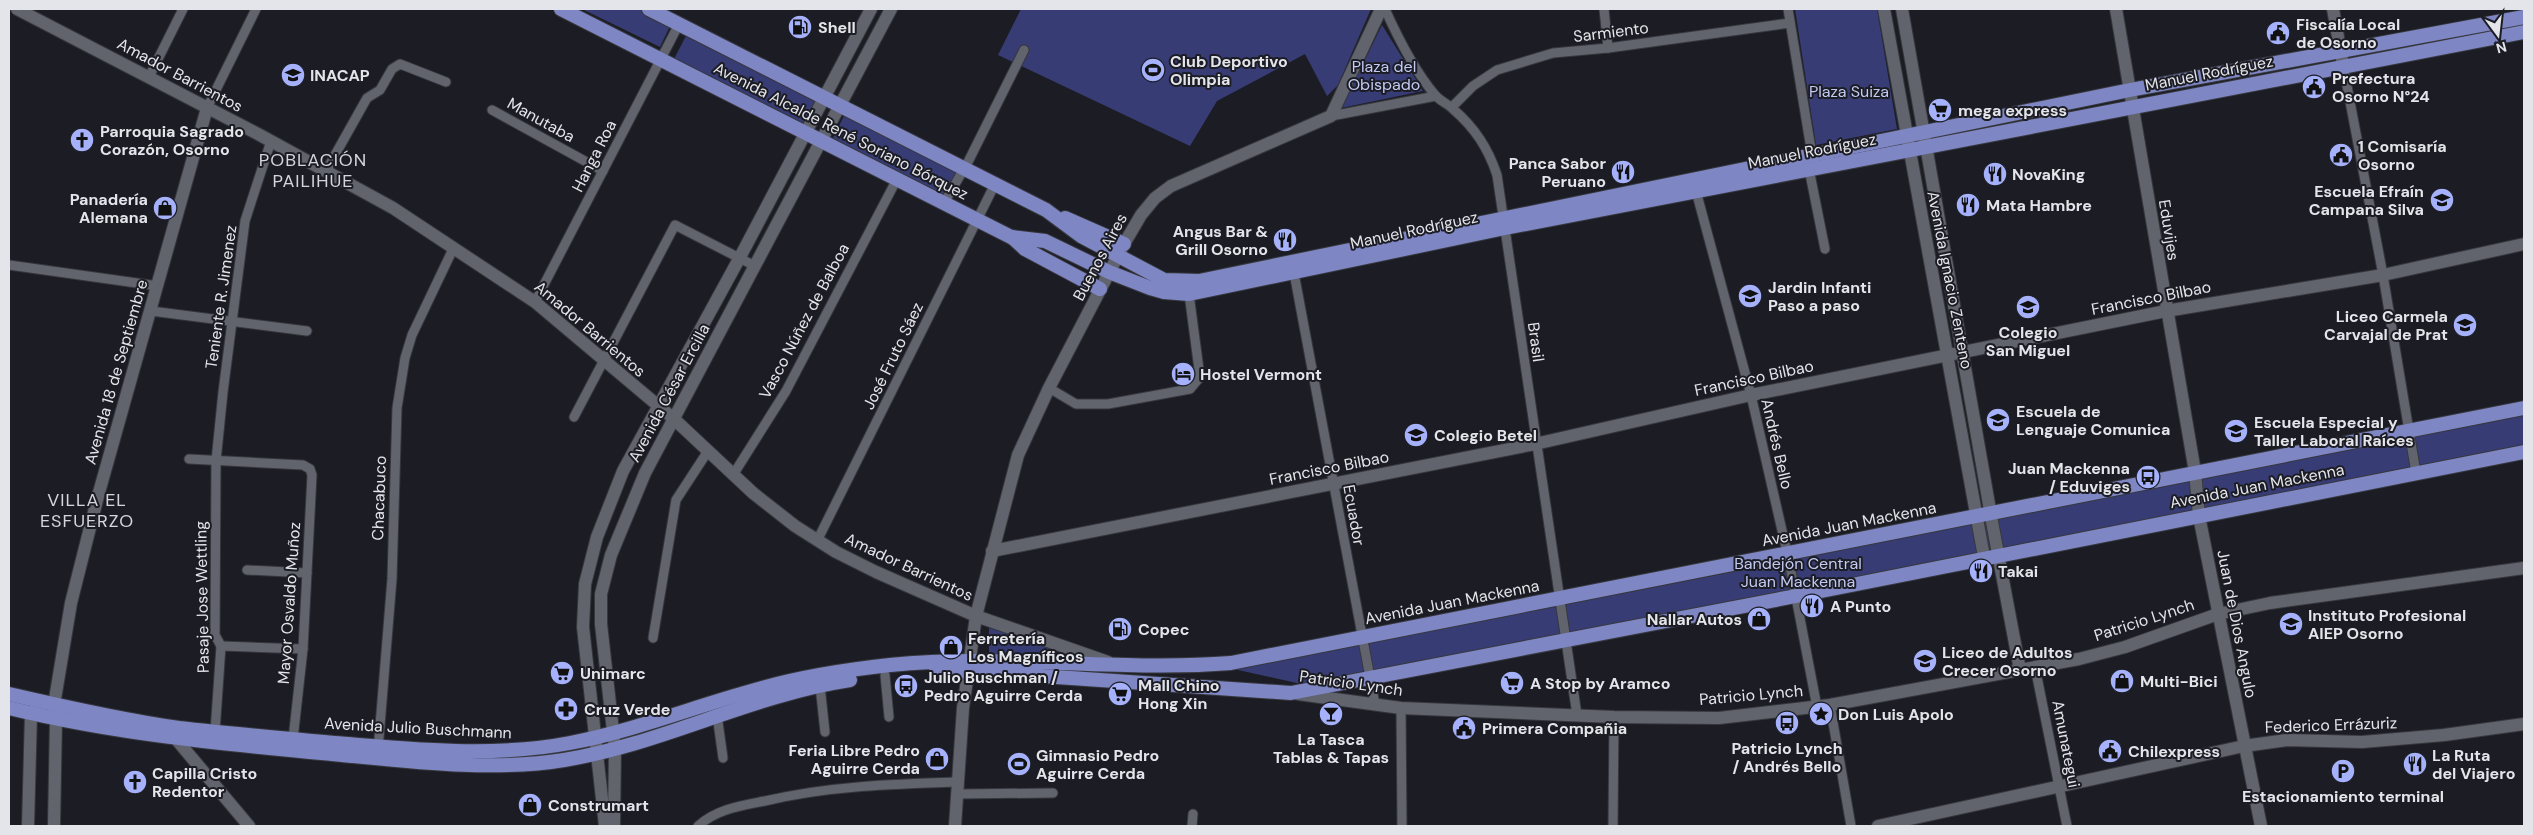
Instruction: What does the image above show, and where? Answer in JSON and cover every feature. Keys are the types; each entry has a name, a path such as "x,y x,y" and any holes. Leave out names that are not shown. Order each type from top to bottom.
{"main road":[{"name":"Avenida Alcalde René Soriano Bórquez","path":"561,9 1011,237 1045,241 1109,272"},
{"name":"Avenida Alcalde René Soriano Bórquez","path":"649,9 673,17 824,98 1046,210 1120,250"},
{"name":"Manuel Rodríguez","path":"1925,139 2133,106 2524,17"},
{"name":"Manuel Rodríguez","path":"1120,250 1164,280 1199,281 1503,223 1696,191 1809,169 1907,143 2130,90 2524,32"},
{"name":"Manuel Rodríguez","path":"1109,272 1164,292 1189,294 1294,273 1503,223 1812,155 1907,143"},
{"path":"1011,237 1025,249 1100,289"},
{"name":"Avenida Juan Mackenna","path":"967,664 1181,667 1231,663 2524,408"},
{"name":"Avenida Juan Mackenna","path":"1290,692 1796,596 2524,452"},
{"name":"Avenida Julio Buschmann","path":"176,733 215,732 293,739 378,752 500,752 542,748 613,734 790,681 889,665 967,664"},
{"name":"Avenida Julio Buschmann","path":"9,694 55,711 176,733 511,766 546,763 615,749 778,696 820,686 967,664"},
{"name":"Patricio Lynch","path":"967,664 1290,692"},
{"name":"Avenida Julio Buschmann","path":"9,708 31,713 55,711"}],"street":[{"name":"Amador Barrientos","path":"17,9 271,141 393,208 535,302 674,419 733,475 774,510 818,541 876,572 976,616"},
{"path":"149,77 183,9"},
{"path":"207,108 256,9"},
{"name":"Avenida César Ercilla","path":"605,826 583,627 585,584 597,537 610,501 634,450 659,408 871,9"},
{"name":"Avenida César Ercilla","path":"614,826 615,749 605,665 600,594 611,555 644,473 891,9"},
{"path":"1331,116 1383,9"},
{"name":"Brasil","path":"1383,9 1399,40 1436,96 1452,107 1479,135 1490,155 1497,175 1535,444 1577,715"},
{"path":"1604,9 1608,48"},
{"path":"1788,9 1812,155"},
{"name":"Avenida Ignacio Zenteno","path":"1884,9 1907,143 1977,516 1991,556"},
{"name":"Avenida Ignacio Zenteno","path":"1902,9 1991,513 1991,556"},
{"name":"Eduvijes","path":"2116,9 2166,311 2195,472 2199,516"},
{"path":"2333,9 2383,275 2416,473"},
{"name":"Hanga Roa","path":"535,302 660,59 673,17"},
{"name":"Sarmiento","path":"1452,107 1473,86 1496,70 1554,53 1608,48 1790,22"},
{"path":"944,203 964,169 1024,50"},
{"path":"326,171 367,98 380,90 392,70 400,64 446,82"},
{"name":"Buenos Aires","path":"955,826 969,630 976,616 1018,455 1049,388 1120,250 1141,215 1155,198 1171,186 1331,116 1436,96"},
{"name":"Avenida 18 de Septiembre","path":"54,826 55,711 71,603 98,496 207,108"},
{"name":"Manutaba","path":"492,110 603,171"},
{"name":"Teniente R. Jimenez","path":"216,461 246,221 271,141"},
{"path":"1809,169 1826,249"},
{"name":"Vasco Núñez de Balboa","path":"733,475 786,391 897,179"},
{"name":"José Fruto Sáez","path":"818,541 994,184"},
{"name":"Andrés Bello","path":"1696,191 1750,394 1851,826"},
{"path":"574,417 606,360 675,224 755,266"},
{"name":"Francisco Bilbao","path":"992,551 1535,444 1750,394 2166,311 2383,275 2524,244"},
{"name":"Chacabuco","path":"378,752 392,580 397,408 405,358 412,335 453,249"},
{"path":"9,264 158,286"},
{"name":"Ecuador","path":"1294,273 1361,638 1375,704"},
{"path":"1049,388 1076,404 1108,404 1190,389 1200,377 1189,294"},
{"path":"151,311 308,331"},
{"path":"652,638 676,500 708,451"},
{"path":"189,459 216,461"},
{"name":"Mayor Osvaldo Muñoz","path":"216,461 303,464 310,469 312,476 303,649 293,739"},
{"name":"Pasaje Jose Wettling","path":"215,732 221,646 215,635 216,461"},
{"path":"610,501 615,510 625,511 629,508"},
{"name":"Juan de Dios Angulo","path":"2199,516 2261,826"},
{"path":"1991,556 2020,670"},
{"name":"Patricio Lynch","path":"1290,692 1401,708 1614,717 1720,718 1824,706 2035,668 2125,647 2218,614 2270,602 2524,568"},
{"path":"246,570 307,573"},
{"path":"585,584 594,586 600,594"},
{"name":"Avenida Juan Mackenna","path":"976,616 1075,652 1120,665"},
{"path":"221,646 303,649"},
{"path":"586,659 595,664 605,665"},
{"name":"Amunategui","path":"2035,668 2067,826"},
{"path":"885,675 889,717"},
{"path":"820,686 825,732"},
{"path":"1401,708 1402,826"},
{"path":"28,826 31,713"},
{"path":"717,715 723,758"},
{"path":"1613,826 1614,717"},
{"name":"Federico Errázuriz","path":"1878,826 2244,746 2287,740 2362,742 2444,735 2524,724"},
{"path":"176,733 249,826"},
{"path":"698,826 721,811 793,794 876,784 1053,793"},
{"path":"1192,826 1193,814"}],"green space":[{"path":"582,9 639,9 671,24 660,47"},
{"name":"Club Deportivo Olimpia","path":"1021,9 1371,9 1338,85 1327,96 1305,54 1217,101 1190,146 998,55"},
{"name":"Plaza Suiza","path":"1795,9 1877,9 1897,129 1816,145"},
{"name":"Plaza del Obispado","path":"1382,25 1423,91 1341,108"},
{"path":"688,32 817,97 804,124 674,59"},
{"path":"844,116 957,172 945,196 832,140"},
{"name":"Bandejón Central Juan Mackenna","path":"2524,412 2524,449 1310,686 1229,668"},
{"path":"989,628 1047,644 1053,653 989,658"}],"place":[{"name":"Shell","path":"800,27"},
{"name":"Fiscalía Local de Osorno","path":"2278,33"},
{"name":"Club Deportivo Olimpia","path":"1153,70"},
{"name":"INACAP","path":"293,75"},
{"name":"Prefectura Osorno N°24","path":"2314,87"},
{"name":"mega express","path":"1940,110"},
{"name":"Parroquia Sagrado Corazón, Osorno","path":"82,140"},
{"name":"1 Comisaría Osorno","path":"2341,155"},
{"name":"Panca Sabor Peruano","path":"1623,172"},
{"name":"NovaKing","path":"1995,174"},
{"name":"Escuela Efraín Campana Silva","path":"2442,200"},
{"name":"Mata Hambre","path":"1968,205"},
{"name":"Panadería Alemana","path":"165,208"},
{"name":"Angus Bar & Grill Osorno","path":"1285,240"},
{"name":"Jardin Infanti Paso a paso","path":"1750,296"},
{"name":"Colegio San Miguel","path":"2028,307"},
{"name":"Liceo Carmela Carvajal de Prat","path":"2465,325"},
{"name":"Hostel Vermont","path":"1183,374"},
{"name":"Escuela de Lenguaje Comunica","path":"1998,420"},
{"name":"Escuela Especial y Taller Laboral Raíces","path":"2236,431"},
{"name":"Colegio Betel","path":"1416,435"},
{"name":"Juan Mackenna / Eduviges","path":"2148,477"},
{"name":"Takai","path":"1981,571"},
{"name":"A Punto","path":"1812,606"},
{"name":"Nallar Autos","path":"1759,619"},
{"name":"Instituto Profesional AIEP Osorno","path":"2291,624"},
{"name":"Copec","path":"1120,629"},
{"name":"Ferretería Los Magníficos","path":"951,647"},
{"name":"Liceo de Adultos Crecer Osorno","path":"1925,661"},
{"name":"Unimarc","path":"562,673"},
{"name":"Multi-Bici","path":"2122,681"},
{"name":"A Stop by Aramco","path":"1512,683"},
{"name":"Julio Buschman / Pedro Aguirre Cerda","path":"906,686"},
{"name":"Mall Chino Hong Xin","path":"1120,694"},
{"name":"Cruz Verde","path":"566,709"},
{"name":"La Tasca Tablas & Tapas","path":"1331,714"},
{"name":"Don Luis Apolo","path":"1821,714"},
{"name":"Patricio Lynch / Andrés Bello","path":"1787,723"},
{"name":"Primera Compañia","path":"1464,728"},
{"name":"Chilexpress","path":"2110,751"},
{"name":"Feria Libre Pedro Aguirre Cerda","path":"937,759"},
{"name":"Gimnasio Pedro Aguirre Cerda","path":"1019,764"},
{"name":"La Ruta del Viajero","path":"2415,764"},
{"name":"Estacionamiento terminal","path":"2343,771"},
{"name":"Capilla Cristo Redentor","path":"135,782"},
{"name":"Construmart","path":"530,805"}],"district":[{"name":"POBLACIÓN PAILIHUE","path":"313,170"},
{"name":"VILLA EL ESFUERZO","path":"87,510"}]}
